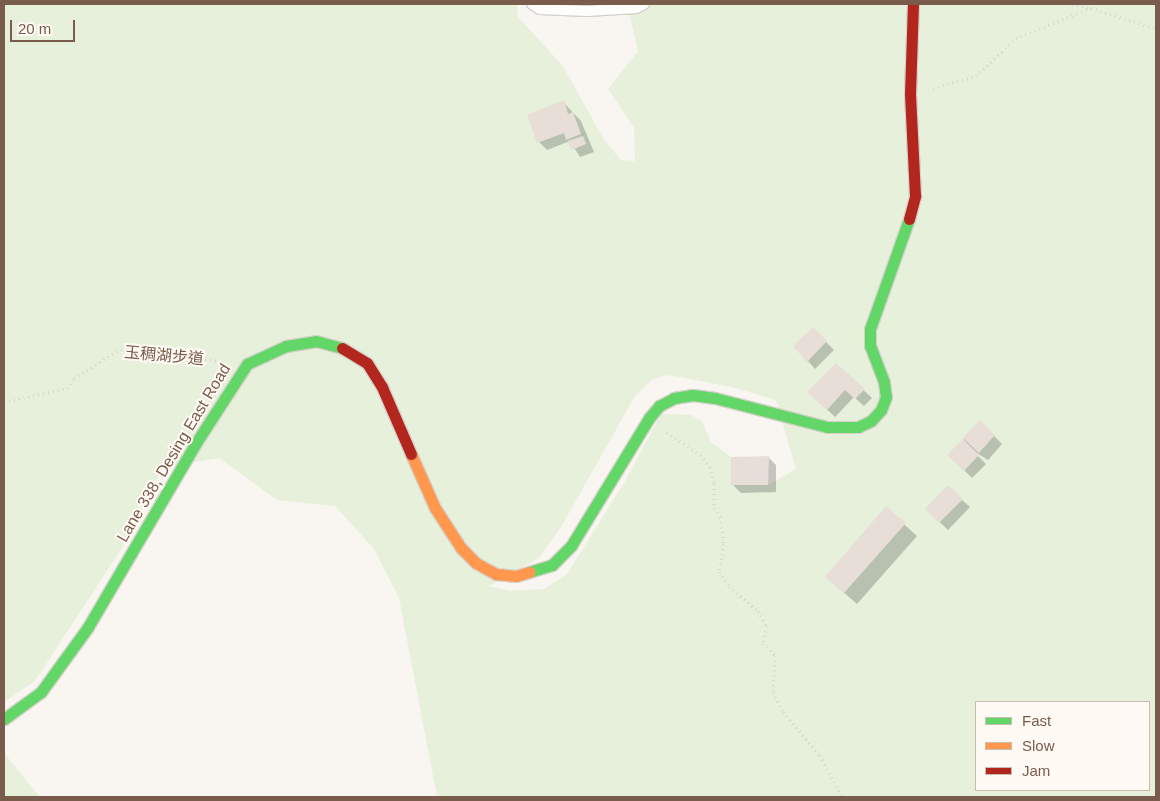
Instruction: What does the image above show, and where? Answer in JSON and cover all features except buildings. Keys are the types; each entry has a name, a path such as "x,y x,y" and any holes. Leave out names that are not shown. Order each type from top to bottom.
{"street":[{"name":"Lane 338, Desing East Road","path":"4,719 42,692 88,627 194,446 247,364 286,346 316,342 339,346 367,363 382,387 435,508 461,548 476,563 496,574 516,576 552,565 571,546 649,418 659,406 674,398 693,395 827,427 858,427 871,421 881,410 886,397 884,382 870,346 870,329 905,237 913,206 916,176 910,94 912,4"}],"lane":[{"path":"532,4 540,9 587,11 636,8 644,4"}],"path":[{"path":"1072,4 1091,8 1156,29"},
{"path":"910,94 976,76 1016,38 1091,8"},
{"path":"1156,87 1156,92"},
{"name":"玉稠湖步道","path":"4,402 67,388 74,378 121,349 247,364"},
{"path":"649,418 700,455 710,467 714,483 712,496 720,517 724,544 719,572 729,586 758,611 767,626 763,643 775,655 773,692 783,712 820,755 842,797"}],"green space":[{"path":"4,4 517,4 518,17 563,66 604,140 621,160 635,161 634,128 608,89 638,51 627,4 1156,4 1156,797 437,797 399,598 374,549 335,506 277,500 219,458 163,467 122,548 35,681 4,702","holes":["669,375 732,387 776,400 796,469 768,485 732,485 731,457 711,442 702,421 691,415 661,414 624,483 567,574 544,589 510,591 489,586 539,558 561,527 635,396 653,379"]},
{"path":"4,753 40,797 4,797"}],"traffic: fast":[{"path":"529,572 552,565 571,546 649,418 659,406 674,398 693,395 715,398 827,427 858,427 871,421 881,410 886,397 884,382 870,346 870,329 909,219"},
{"path":"4,719 41,692 88,627 194,446 247,364 286,346 316,341 342,348"}],"traffic: slow":[{"path":"411,454 435,508 461,548 476,563 496,574 516,576 529,572"}],"traffic: jam":[{"path":"909,219 915,196 910,94 913,4"},
{"path":"342,348 367,363 382,387 411,454"}]}
